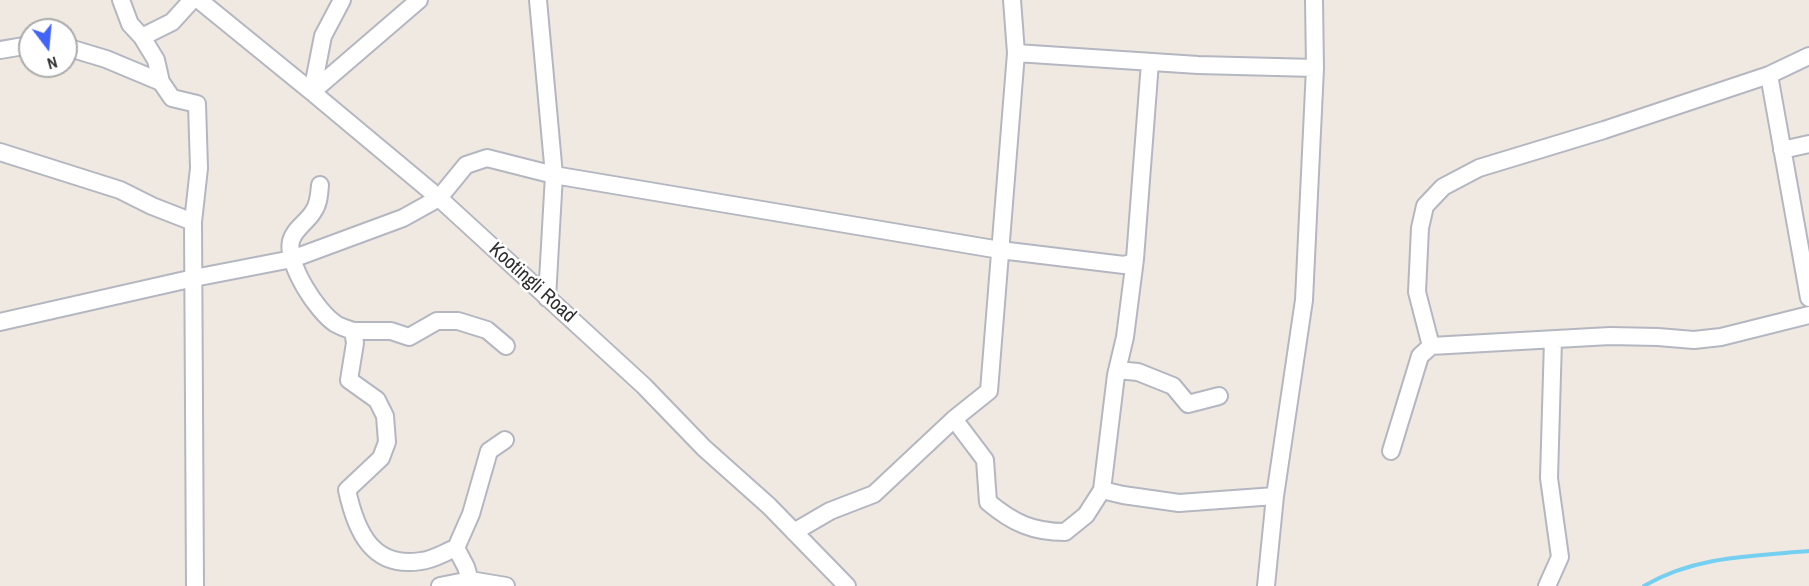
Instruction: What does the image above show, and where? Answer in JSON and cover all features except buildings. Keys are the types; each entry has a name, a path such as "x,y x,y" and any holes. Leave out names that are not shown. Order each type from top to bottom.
{"street":[{"path":"121,0 130,24 142,37 156,60 161,82 172,98 197,104 199,168 192,222 195,586"},
{"path":"142,37 172,22 192,0"},
{"name":"Kootingli Road","path":"199,0 439,198 644,386 704,448 769,506 847,586"},
{"path":"312,92 323,36 342,0"},
{"path":"312,92 419,0"},
{"path":"538,0 554,175 547,298"},
{"path":"794,532 830,511 874,494 954,420 989,392 1016,53 1012,0"},
{"path":"1266,586 1275,496 1304,300 1315,68 1314,0"},
{"path":"0,50 18,47"},
{"path":"78,51 106,59 161,82"},
{"path":"1016,53 1150,62 1315,68"},
{"path":"1431,346 1417,292 1420,228 1425,206 1443,187 1479,168 1604,130 1768,75 1809,56"},
{"path":"954,420 985,460 988,501 1006,517 1044,532 1065,532 1086,516 1102,490 1117,370 1125,337 1135,259 1150,62"},
{"path":"1768,75 1809,298"},
{"path":"1782,150 1809,144"},
{"path":"0,152 120,189 152,206 192,222"},
{"path":"0,322 194,278 292,259 403,218 439,198 466,165 487,158 554,175 1000,250 1124,265 1135,259"},
{"path":"320,185 318,202 313,213 300,225 291,241 292,259 306,289 319,309 336,324 353,331 391,331 409,337 437,321 458,321 487,330 506,346"},
{"path":"1391,451 1420,356 1431,346 1610,336 1694,340 1721,337 1809,315"},
{"path":"353,331 355,343 349,380 376,400 385,416 387,442 381,458 346,490 353,517 366,541 378,555 404,563 424,561 456,548 471,514 489,451 506,440"},
{"path":"1546,586 1560,556 1549,478 1553,340"},
{"path":"1117,370 1138,372 1173,386 1188,404 1219,396"},
{"path":"1102,490 1179,503 1275,496"},
{"path":"456,548 470,580"},
{"path":"440,586 470,580 506,586"}],"waterway":[{"path":"1644,586 1663,576 1703,563 1745,556 1809,551"}]}
